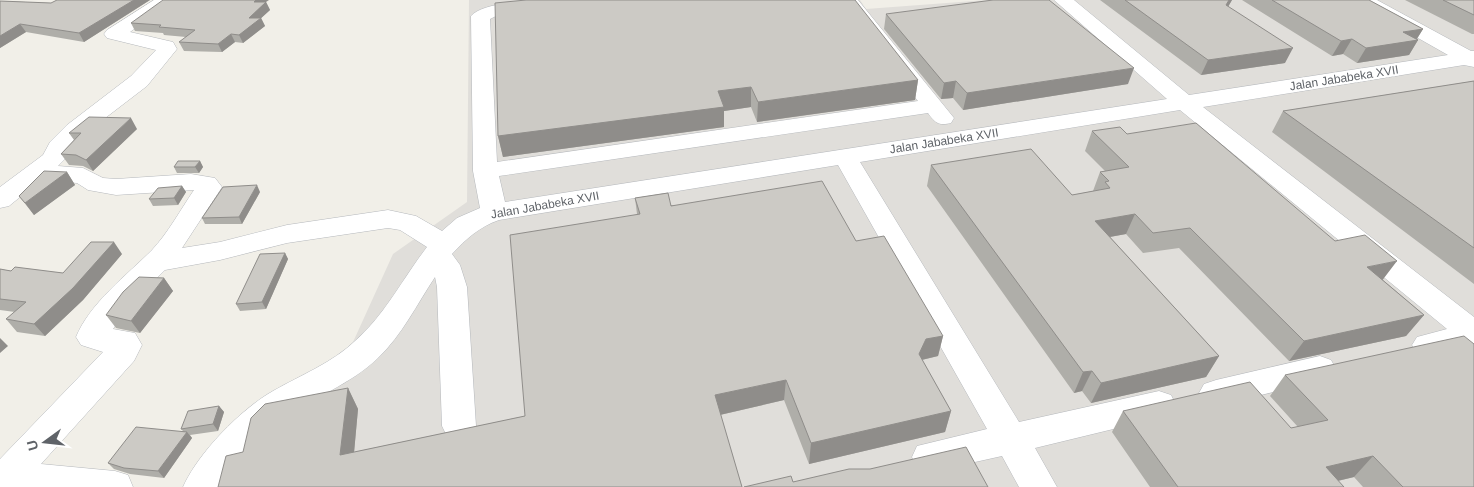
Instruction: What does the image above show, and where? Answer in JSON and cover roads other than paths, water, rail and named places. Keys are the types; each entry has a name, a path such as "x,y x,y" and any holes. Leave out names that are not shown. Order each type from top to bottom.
{"street":[{"path":"0,200 54,158 58,147 75,130 139,81 167,49 166,46 114,34 166,0"},
{"path":"494,212 485,171 480,16 496,9 559,0"},
{"path":"848,0 960,138"},
{"path":"1063,0 1185,103 1474,334"},
{"path":"1364,0 1472,59"},
{"name":"Jalan Jababeka XVII","path":"201,487 253,425 271,409 351,363 367,351 392,320 440,251 464,226 494,212 1472,59"},
{"path":"485,171 934,106"},
{"path":"845,156 1039,487"},
{"path":"4,475 124,352 126,345 124,341 96,340 92,337 93,334 121,296 155,262 206,193 209,185 191,182 116,187 97,185 83,176 36,172"},
{"path":"155,262 220,251 287,234 388,219 407,222 423,230 440,251 452,287 459,426"},
{"path":"1397,352 1474,334"},
{"path":"898,464 1348,363"},
{"path":"4,475 74,485 115,487"}]}
